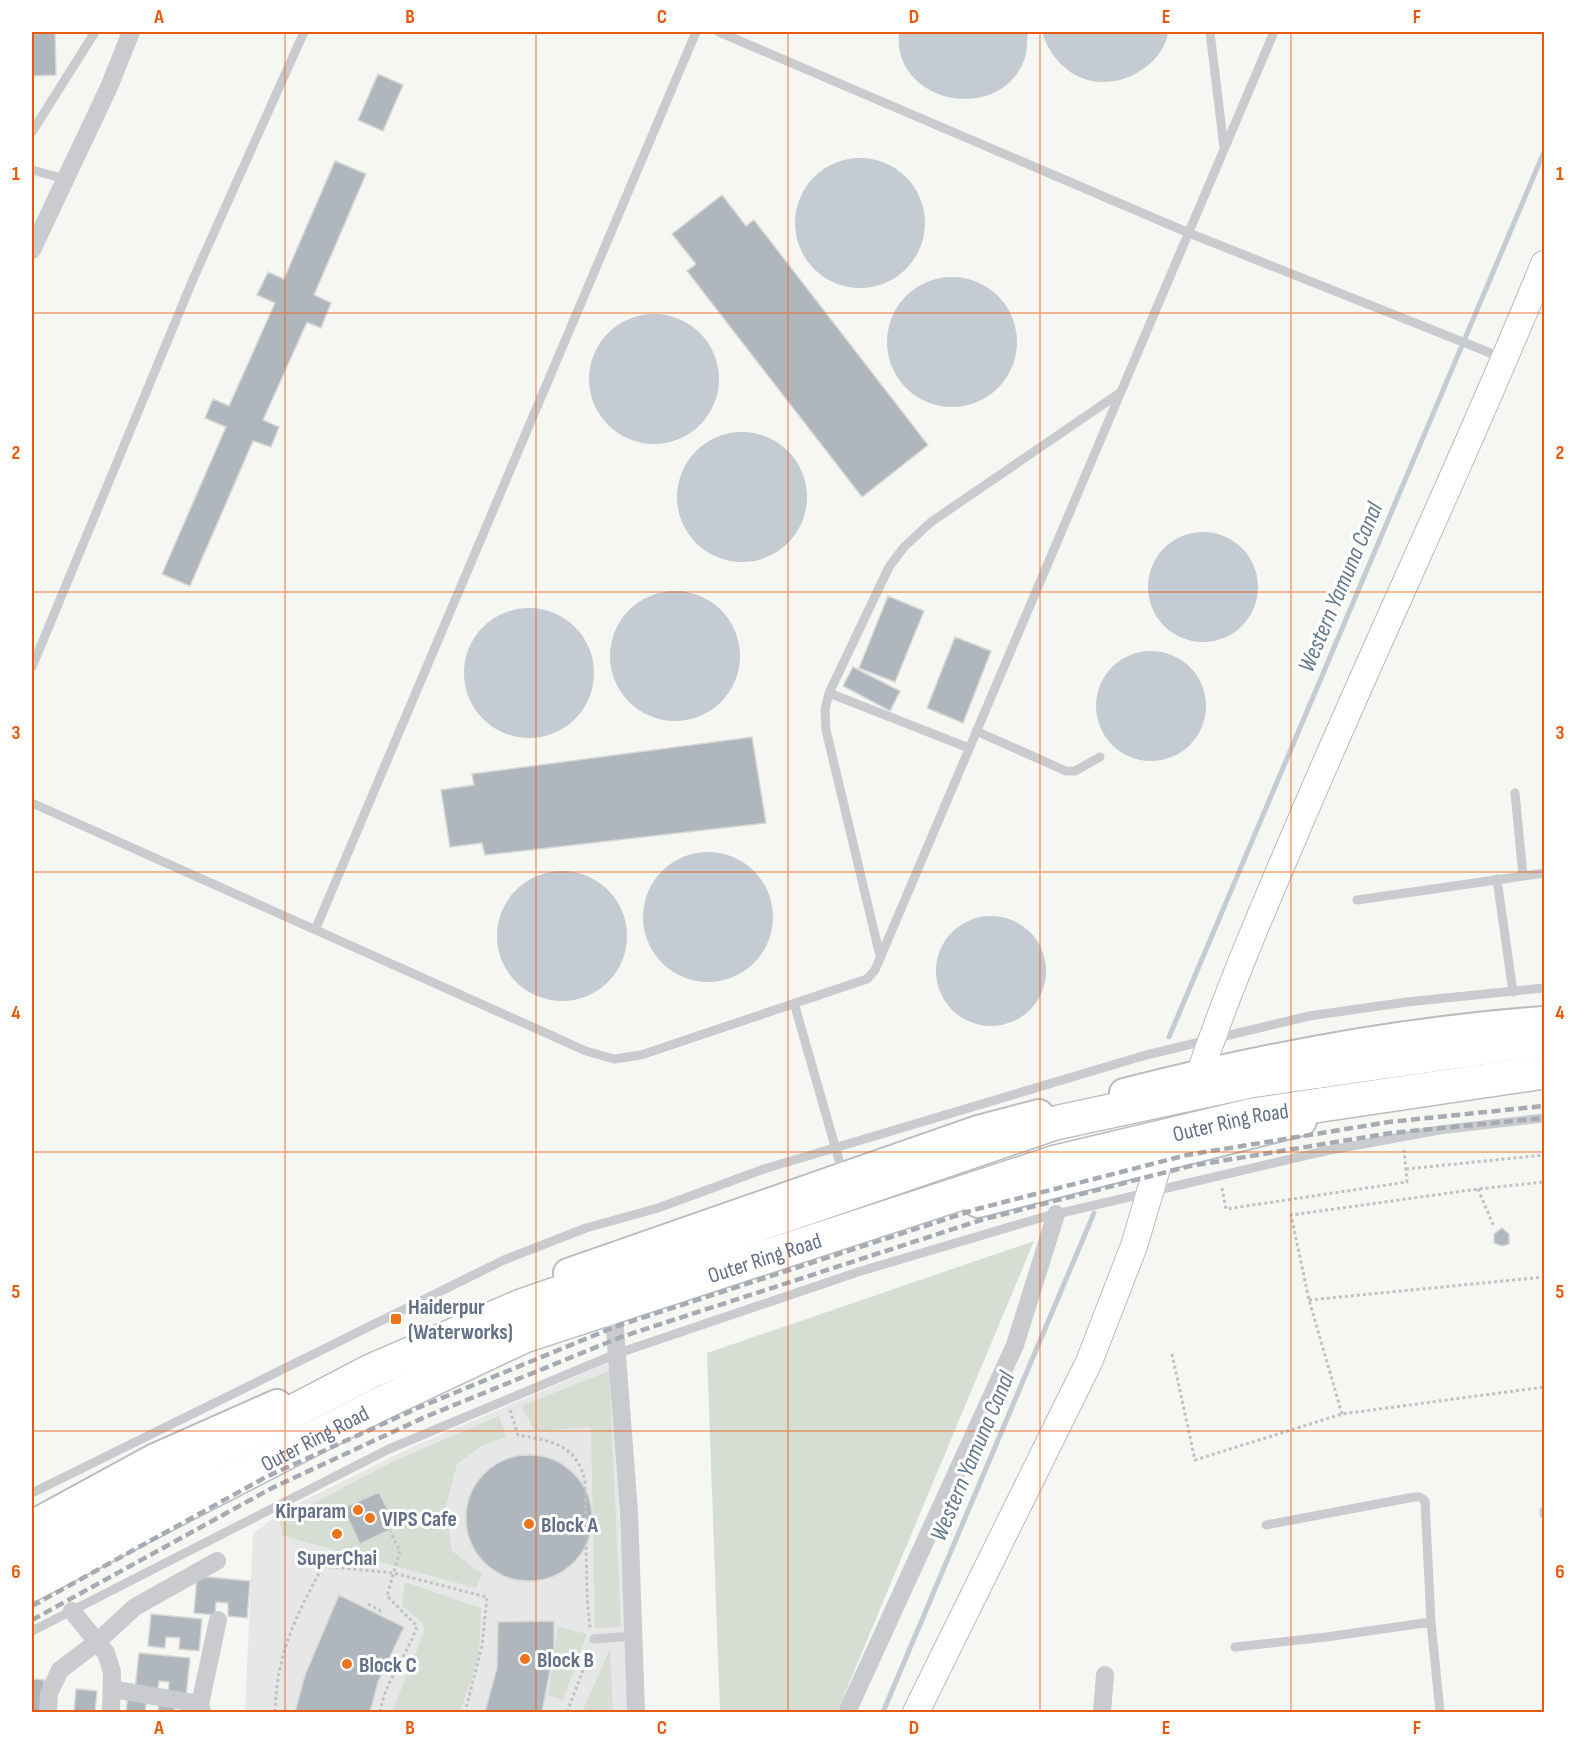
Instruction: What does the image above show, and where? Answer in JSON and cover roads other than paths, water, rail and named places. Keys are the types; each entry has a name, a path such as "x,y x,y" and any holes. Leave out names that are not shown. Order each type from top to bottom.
{"highway":[{"name":"Outer Ring Road","path":"32,1548 371,1371 521,1306 1055,1123 1250,1081 1545,1039"},
{"name":"Outer Ring Road","path":"32,1584 380,1404 524,1336 1056,1162 1253,1115 1545,1072"}],"main road":[{"name":"Outer Ring Road","path":"32,1525 153,1459 292,1398 520,1290 978,1130 1200,1073 1362,1043 1545,1021"},
{"name":"Outer Ring Road","path":"32,1594 361,1422 485,1365 654,1301 951,1210 1080,1175 1160,1158 1303,1121 1473,1091 1545,1084"}],"street":[{"path":"32,250 109,87 130,32"},
{"path":"1200,1073 1264,906 1338,733 1505,360 1545,264"},
{"path":"916,1713 1089,1362 1130,1256 1160,1158"},
{"path":"848,1713 1015,1345 1056,1214"},
{"path":"614,1317 629,1512 636,1713"},
{"path":"48,1713 49,1693 60,1670 97,1642 135,1606 217,1561"},
{"path":"72,1611 106,1653 112,1672 111,1713"},
{"path":"111,1689 201,1708 218,1620"},
{"path":"1102,1713 1105,1675"}],"lane":[{"path":"32,132 95,32"},
{"path":"32,667 194,277 304,32"},
{"path":"316,928 696,32"},
{"path":"718,32 1189,233 1505,360"},
{"path":"1210,32 1224,150"},
{"path":"32,803 586,1050 614,1059 641,1055 867,979 875,970 1274,32"},
{"path":"32,170 65,179"},
{"path":"880,956 826,730 825,709 829,693 889,567 904,547 931,522 1121,392"},
{"path":"829,693 969,748"},
{"path":"976,731 1066,771 1075,771 1100,757"},
{"path":"1515,793 1523,876"},
{"path":"1357,900 1545,873"},
{"path":"1497,879 1513,992"},
{"path":"32,1494 504,1260 586,1228 658,1208 835,1147 1212,1038 1309,1016 1407,1002 1545,988"},
{"path":"794,1004 844,1176"},
{"path":"32,1631 390,1449 616,1354 861,1271 1056,1214 1325,1151 1439,1130 1545,1118"},
{"path":"1266,1525 1420,1497 1425,1500 1431,1622 1440,1713"},
{"path":"1235,1647 1431,1622"},
{"path":"594,1639 634,1636"}],"waterway":[{"name":"Western Yamuna Canal","path":"1169,1037 1544,152"},
{"name":"Western Yamuna Canal","path":"883,1712 1094,1213"}],"railway":[{"path":"32,1606 266,1477 420,1407 617,1326 977,1209 1187,1155 1389,1122 1544,1106"},
{"path":"32,1620 272,1488 425,1417 621,1337 981,1220 1190,1166 1391,1133 1544,1118"}],"place":[{"name":"Haiderpur (Waterworks)","path":"396,1319"},
{"name":"Kirparam","path":"358,1510"},
{"name":"VIPS Cafe","path":"370,1518"},
{"name":"Block A","path":"529,1524"},
{"name":"SuperChai","path":"337,1534"},
{"name":"Block B","path":"525,1659"},
{"name":"Block C","path":"347,1664"}]}
